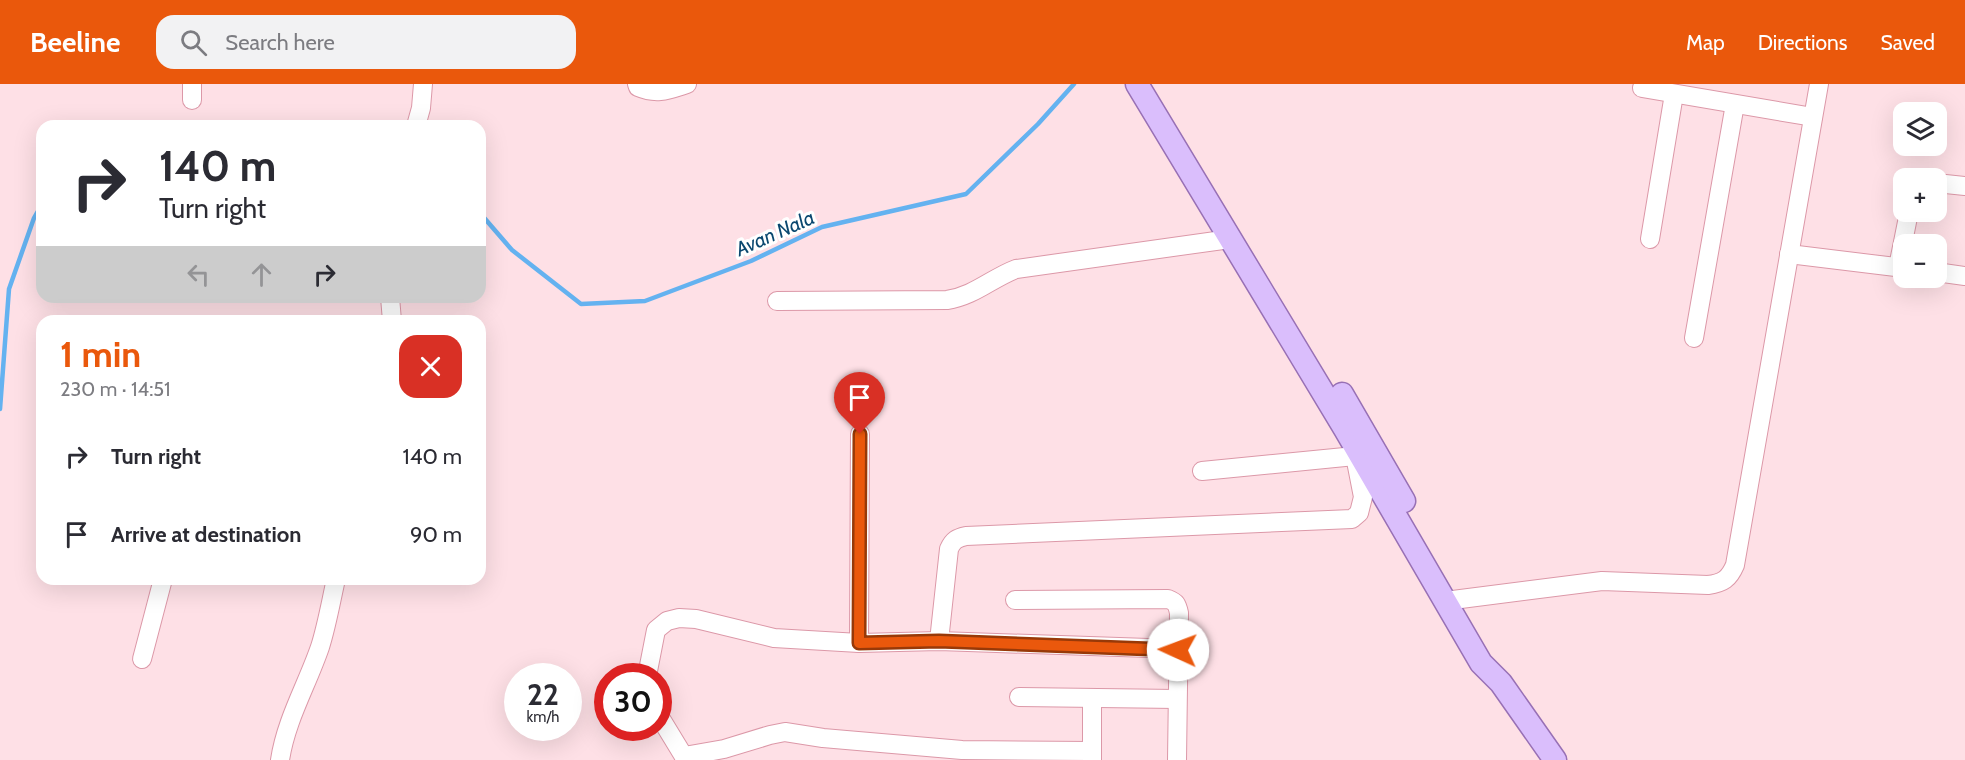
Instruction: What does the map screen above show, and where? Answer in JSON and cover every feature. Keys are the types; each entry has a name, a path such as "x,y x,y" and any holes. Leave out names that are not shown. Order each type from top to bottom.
{"main road":[{"path":"1142,85 1230,239 1453,599 1492,652 1501,683 1556,760"},
{"path":"1142,85 1363,454"}],"street":[{"path":"418,120 423,84"},
{"path":"637,84 638,87 650,92 687,84"},
{"path":"1453,599 1602,581 1708,585 1721,583 1730,577 1735,565 1819,84"},
{"path":"1642,88 1813,117"},
{"path":"1650,239 1674,94"},
{"path":"1694,338 1735,104"},
{"path":"1947,184 1965,186"},
{"path":"777,301 947,300 969,295 1016,269 1230,239"},
{"path":"1788,254 1893,267"},
{"path":"1947,274 1965,276"},
{"path":"859,643 860,434"},
{"path":"939,641 949,549 958,538 1352,519 1359,513 1363,497 1363,454 1202,471"},
{"path":"141,659 161,585"},
{"path":"279,760 297,703 321,645 335,585"},
{"path":"1015,600 1168,599 1174,601 1179,613 1177,760"},
{"path":"650,663 656,630 667,621 679,618 696,619 774,638 859,643 939,641 1178,650"},
{"path":"1018,697 1177,699"},
{"path":"672,737 685,758 785,732 970,755 1092,756 1092,698"}],"waterway":[{"name":"Avan Nala","path":"486,220 512,250 581,304 645,301 751,261 822,227 966,194 1038,124 1074,84"},
{"name":"Avan Nala","path":"0,409 9,289 36,214"}],"route":[{"path":"860,434 859,643 939,641 1178,650"}]}
